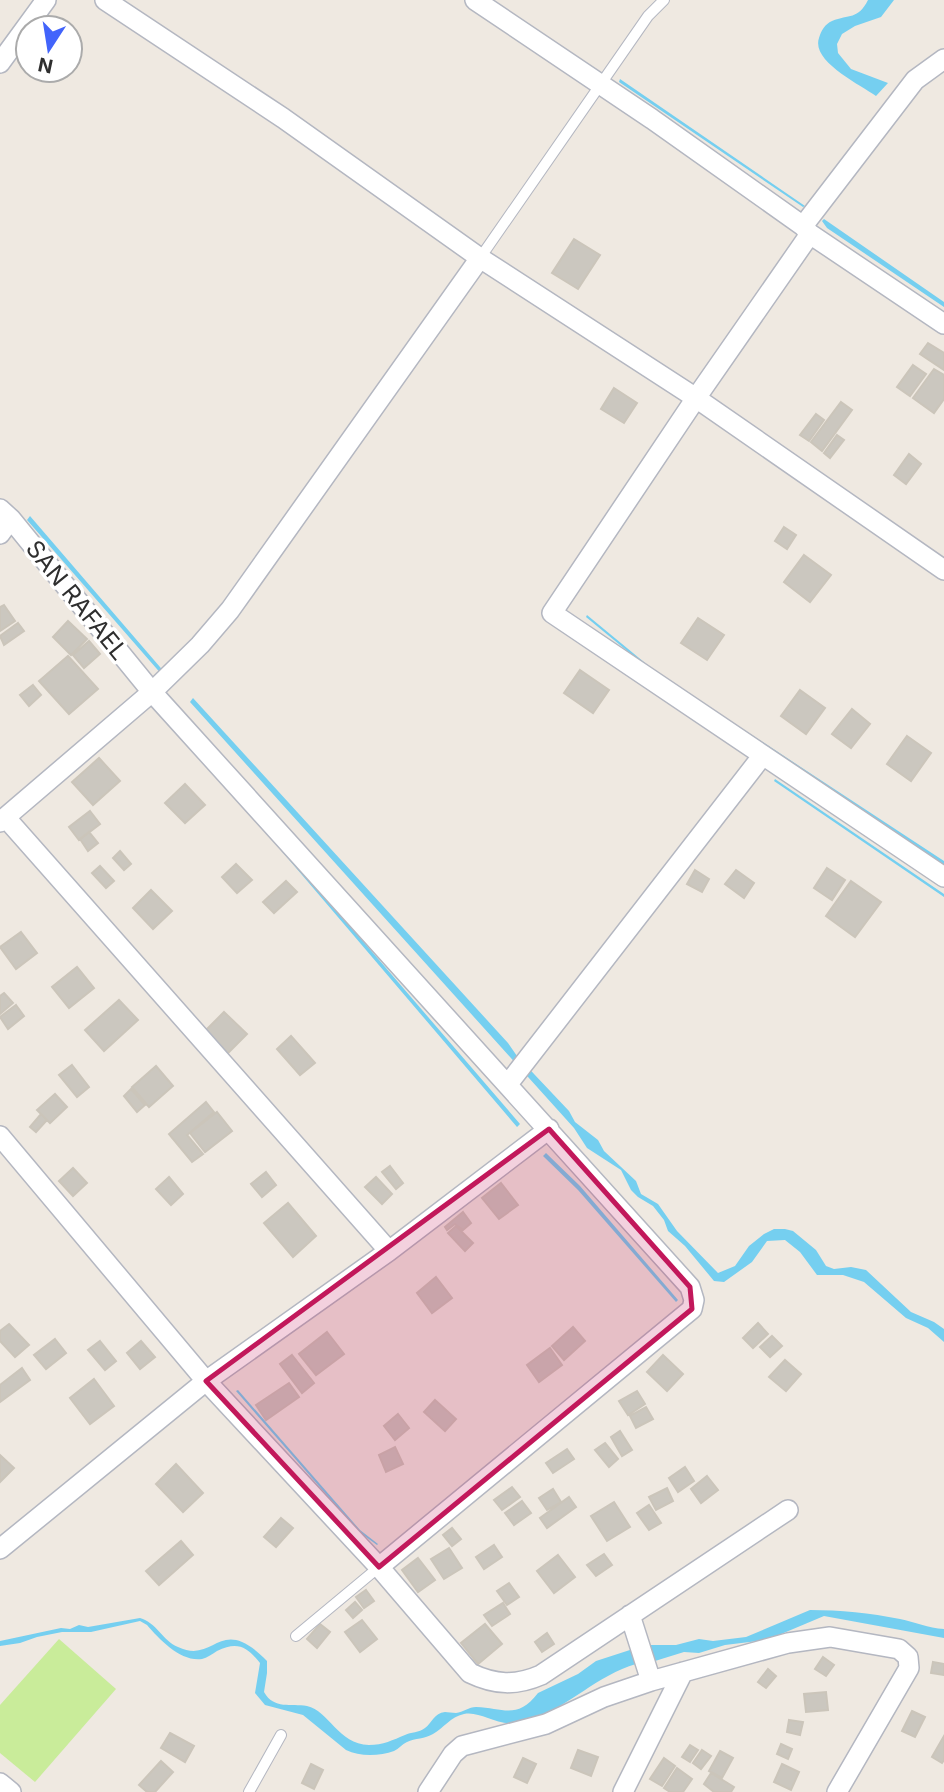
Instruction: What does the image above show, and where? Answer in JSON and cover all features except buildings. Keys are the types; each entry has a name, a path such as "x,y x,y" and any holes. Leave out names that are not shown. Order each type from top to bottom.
{"street":[{"path":"0,63 46,0"},
{"path":"105,0 283,118 481,258 696,398 944,570"},
{"path":"475,0 944,324"},
{"path":"944,59 915,80 807,230 552,613 944,877"},
{"path":"389,1251 3,820 152,692 200,645 230,610 481,258"},
{"name":"SAN RAFAEL","path":"4,521 152,692 690,1287 694,1300 692,1309 379,1567"},
{"path":"508,1084 763,755"},
{"path":"0,1549 206,1381 389,1251 549,1129"},
{"path":"0,1136 206,1381 379,1567 470,1673 487,1681 508,1684 525,1682 541,1675 788,1510"},
{"path":"630,1615 651,1681"},
{"path":"428,1792 453,1754 462,1746 546,1724 604,1697 651,1681 788,1643 830,1637 899,1649 908,1657 909,1668 837,1792"},
{"path":"623,1792 683,1672"},
{"path":"0,1783 12,1792"}],"lane":[{"path":"481,258 648,16 664,0"},
{"path":"296,1636 379,1567"},
{"path":"249,1792 281,1735"}],"highlighted area":[{"path":"549,1129 690,1287 692,1309 379,1567 206,1381"}],"green space":[{"path":"59,1639 116,1689 35,1782 0,1753 0,1705"}],"water":[{"path":"868,0 894,0 881,17 855,26 842,34 837,44 838,53 851,69 888,83 876,96 838,71 818,47 820,35 827,24 857,14"},
{"path":"620,79 805,206 619,82"},
{"path":"824,219 944,302 944,307 827,228 822,221"},
{"path":"30,516 166,674 163,676 27,520"},
{"path":"587,615 656,672 944,861 944,865 654,673 586,617"},
{"path":"193,698 508,1043 569,1111 575,1122 598,1140 604,1151 636,1181 641,1194 658,1204 677,1231 718,1273 735,1266 749,1246 764,1234 774,1229 793,1231 816,1250 826,1266 834,1269 851,1267 866,1270 911,1312 944,1329 944,1342 928,1328 906,1318 864,1282 843,1275 817,1275 800,1252 785,1240 767,1241 752,1262 724,1282 714,1281 685,1246 668,1231 664,1220 653,1206 631,1190 621,1170 587,1148 574,1128 190,702"},
{"path":"775,779 944,894 944,897 774,781"},
{"path":"258,819 520,1124 517,1127 256,821"},
{"path":"546,1153 580,1186 678,1300 676,1302 578,1190 543,1156"},
{"path":"238,1390 360,1530 377,1545 359,1532 236,1391"},
{"path":"810,1610 855,1612 900,1619 944,1629 944,1638 824,1616 767,1640 725,1645 699,1653 684,1652 655,1661 649,1645 676,1645 699,1639 713,1641 746,1637"},
{"path":"140,1618 151,1623 173,1644 191,1651 228,1640 251,1647 267,1661 264,1692 268,1698 278,1704 315,1709 349,1739 369,1745 420,1731 436,1716 445,1712 456,1713 476,1707 517,1710 538,1693 578,1674 596,1661 633,1649 636,1664 609,1675 559,1707 532,1720 511,1724 464,1714 430,1736 407,1742 394,1751 370,1755 346,1750 303,1715 265,1705 255,1693 260,1663 242,1647 224,1648 202,1659 186,1657 172,1649 140,1621 91,1632 62,1632 0,1646 0,1641 61,1628 70,1629 79,1625 88,1627"}]}
